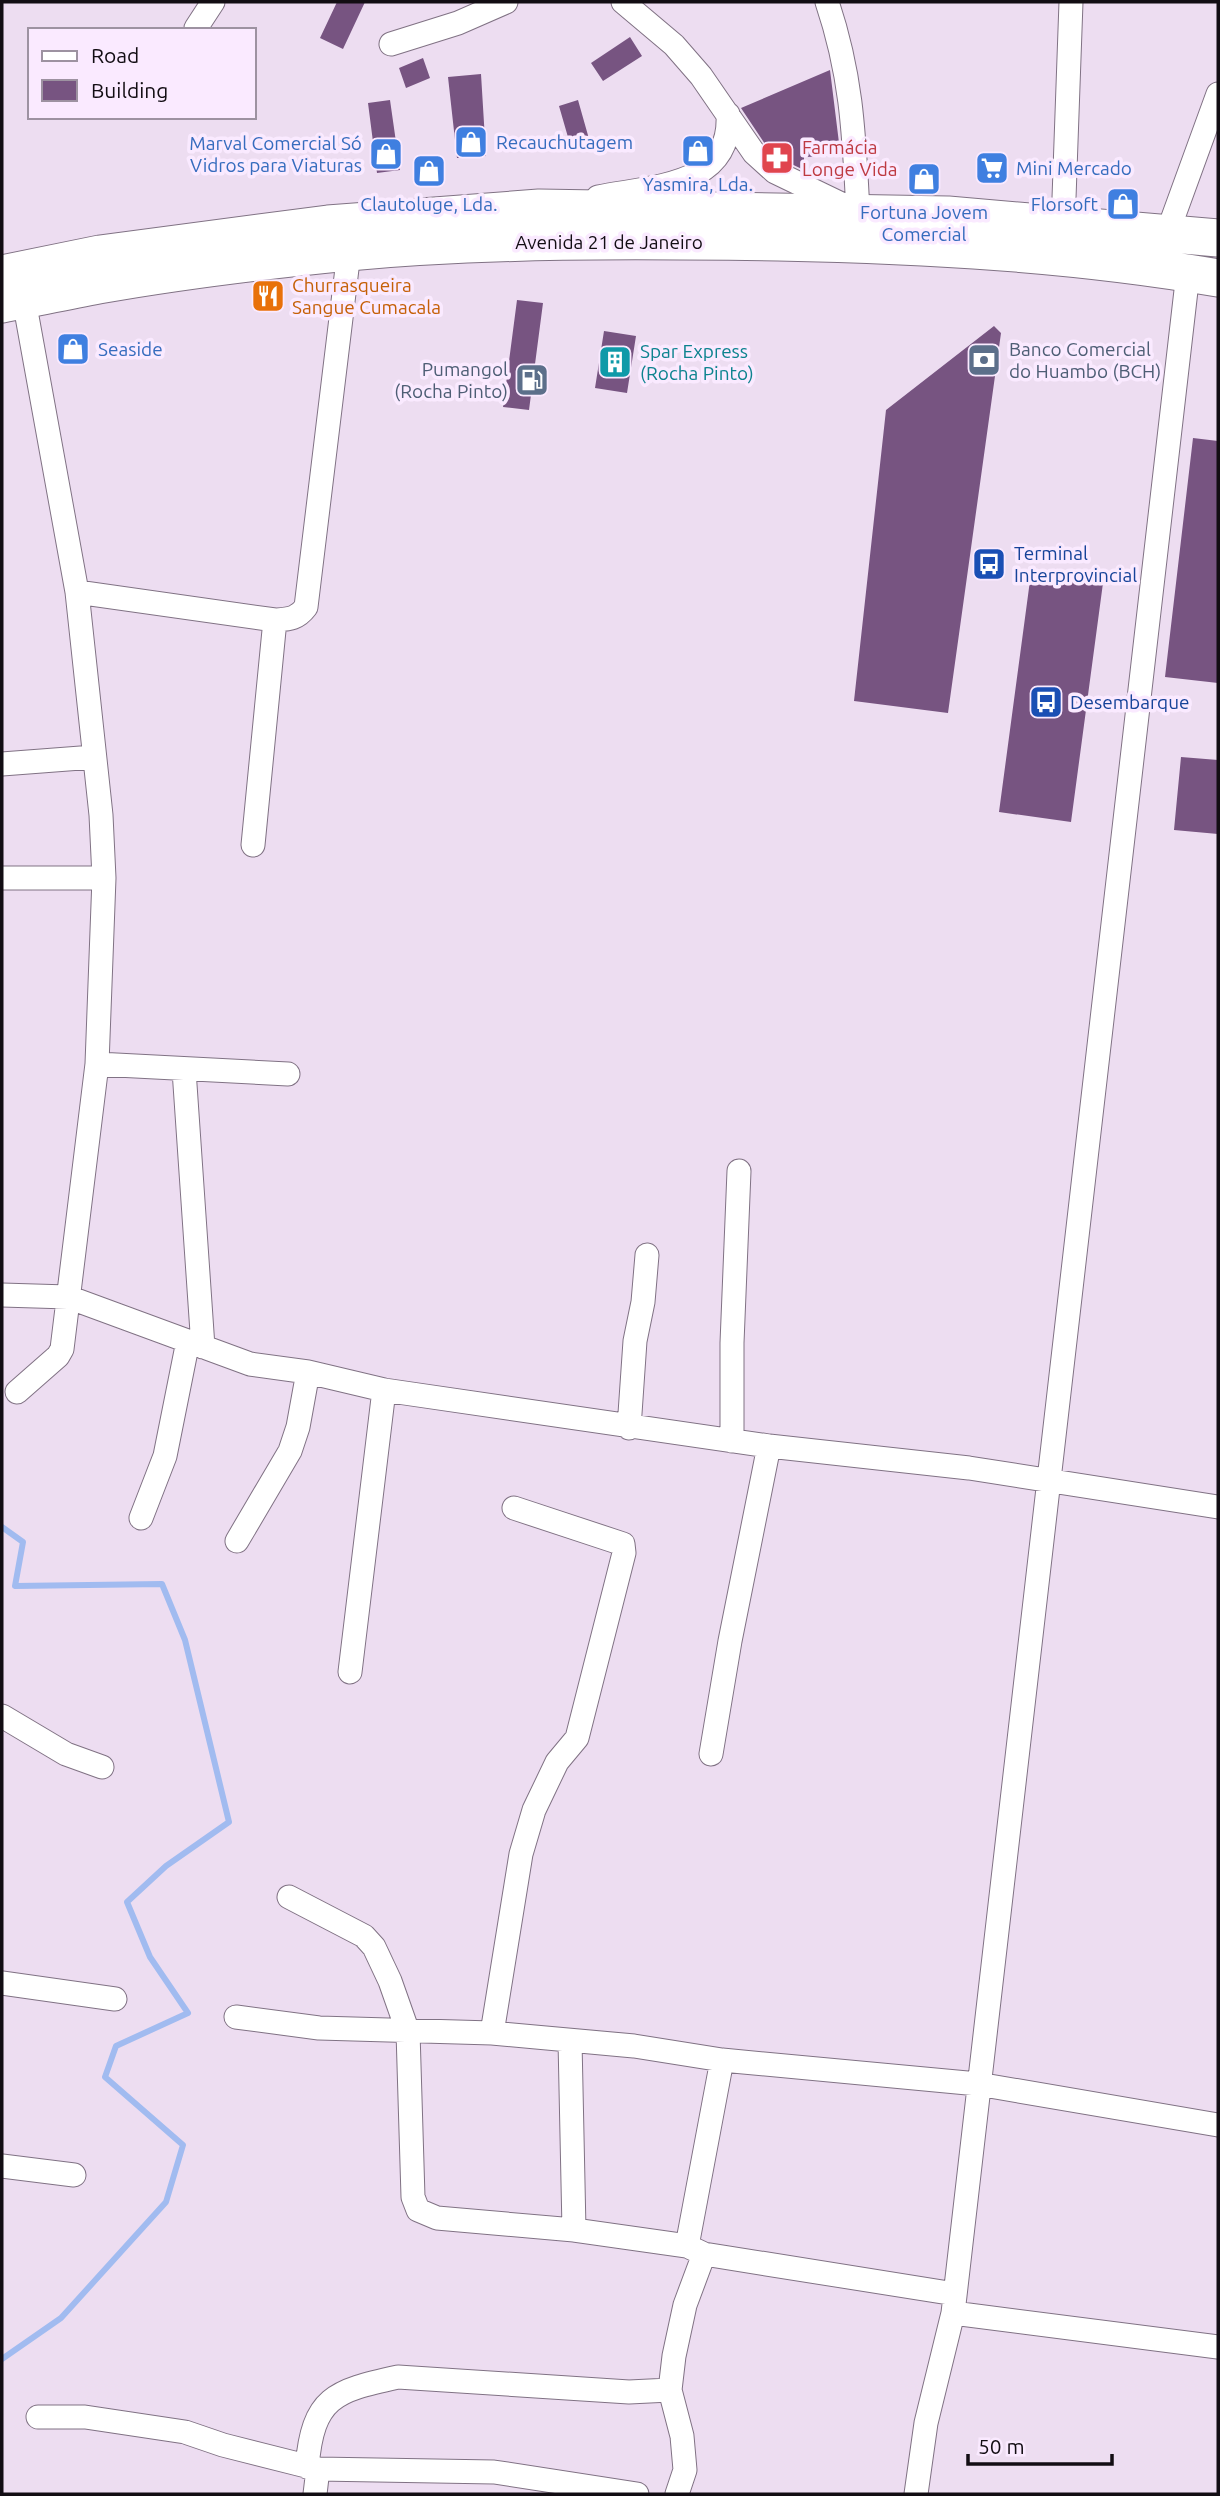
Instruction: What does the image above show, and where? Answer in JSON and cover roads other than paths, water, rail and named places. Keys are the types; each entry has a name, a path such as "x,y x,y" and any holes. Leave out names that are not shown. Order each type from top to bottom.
{"main road":[{"name":"Avenida 21 de Janeiro","path":"9,293 100,254 315,225 539,208 948,215 1218,238"},
{"name":"Avenida 21 de Janeiro","path":"9,293 349,252 502,242 654,240 857,244 1045,255 1203,276"}],"street":[{"path":"196,28 213,2"},
{"path":"391,44 458,23 506,2"},
{"path":"623,2 674,45 728,114 754,153 775,172 858,212 851,95 840,40 827,2"},
{"path":"1063,226 1071,2"},
{"path":"1167,234 1218,94"},
{"path":"539,208 692,177 709,167 724,150 729,128 728,114"},
{"path":"76,592 275,620 294,618 306,607 349,252"},
{"path":"916,2494 926,2423 954,2304 1048,1481 1203,276"},
{"path":"9,293 76,592 102,815 104,878 97,1064 68,1297 58,1356 17,1392"},
{"path":"253,845 275,620"},
{"path":"2,764 94,757"},
{"path":"2,878 104,878"},
{"path":"97,1064 288,1074"},
{"path":"141,1518 165,1456 196,1344 184,1070"},
{"path":"732,1441 732,1343 740,1171"},
{"path":"629,1427 635,1341 643,1303 647,1255"},
{"path":"2,1295 68,1297 250,1364 308,1372 384,1390 769,1446 968,1468 1218,1507"},
{"path":"237,1541 290,1451 298,1427 308,1372"},
{"path":"350,1672 384,1390"},
{"path":"711,1754 730,1641 769,1446"},
{"path":"492,2034 521,1854 534,1810 557,1762 577,1738 624,1553 623,1544 514,1508"},
{"path":"2,1716 66,1754 102,1768"},
{"path":"289,1897 325,1918 348,1926 369,1941 390,1980 408,2032 413,2197 418,2210 437,2218 574,2230 696,2250 954,2304 1218,2347"},
{"path":"2,1983 116,1999"},
{"path":"236,2017 319,2028 492,2034 634,2046 722,2060 978,2084 1218,2125"},
{"path":"570,2041 574,2230"},
{"path":"677,2494 685,2470 682,2436 670,2390 696,2250 722,2060"},
{"path":"2,2166 74,2175"},
{"path":"315,2494 314,2419 327,2401 362,2385 398,2377 629,2392 670,2390"},
{"path":"38,2417 85,2417 185,2432 223,2445 313,2468 494,2472 637,2494"}],"waterway":[{"path":"2,1527 23,1542 15,1586 162,1584 185,1640 229,1822 166,1866 127,1902 150,1957 188,2013 116,2046 105,2077 183,2145 166,2202 61,2318 2,2359"}],"place":[{"name":"Recauchutagem","path":"471,142"},
{"name":"Yasmira, Lda.","path":"698,151"},
{"name":"Marval Comercial Só Vidros para Viaturas","path":"386,154"},
{"name":"Farmácia Longe Vida","path":"777,158"},
{"name":"Mini Mercado","path":"992,168"},
{"name":"Clautoluge, Lda.","path":"429,171"},
{"name":"Fortuna Jovem Comercial","path":"924,179"},
{"name":"Florsoft","path":"1123,204"},
{"name":"Churrasqueira Sangue Cumacala","path":"268,296"},
{"name":"Seaside","path":"73,349"},
{"name":"Banco Comercial do Huambo (BCH)","path":"984,360"},
{"name":"Spar Express (Rocha Pinto)","path":"615,362"},
{"name":"Pumangol (Rocha Pinto)","path":"532,380"},
{"name":"Terminal Interprovincial","path":"989,564"},
{"name":"Desembarque","path":"1046,702"}]}
